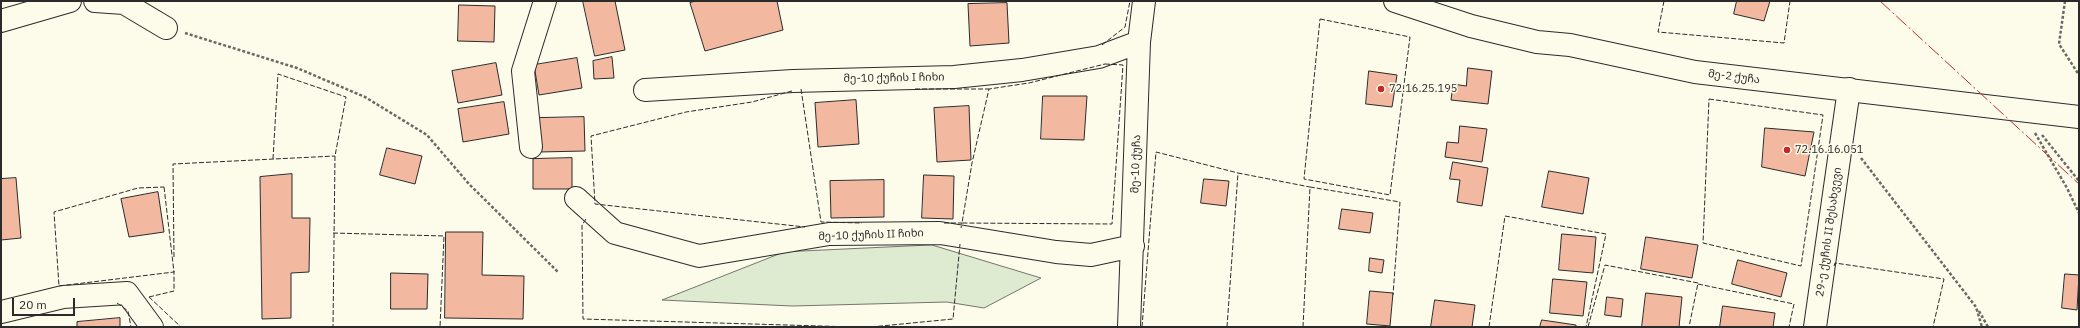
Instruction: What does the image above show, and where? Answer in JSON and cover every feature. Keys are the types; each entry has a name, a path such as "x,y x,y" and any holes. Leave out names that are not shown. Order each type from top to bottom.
{"street":[{"path":"1,21 70,1"},
{"path":"95,1 124,3 166,28"},
{"path":"531,146 523,71 545,1"},
{"name":"მე-10 ქუჩა","path":"1129,327 1139,42 1144,1"},
{"name":"მე-2 ქუჩა","path":"1395,1 1471,26 1538,42 1570,44 1695,72 2079,117"},
{"name":"მე-10 ქუჩის I ჩიხი","path":"645,90 793,81 962,76 1022,70 1099,57 1139,42"},
{"name":"29-ე ქუჩის II შესახვევი","path":"1815,327 1849,89"},
{"name":"მე-10 ქუჩის II ჩიხი","path":"576,198 615,234 699,256 828,234 940,233 1056,252 1091,255 1133,246"},
{"path":"1,312 62,297 127,293 152,327"}],"path":[{"path":"2065,1 2058,44 2079,75"},
{"path":"166,28 233,46 298,68 365,97 427,135 469,184 558,272"},
{"path":"2022,110 2079,181"},
{"path":"2022,110 2067,188 2079,213"},
{"path":"1860,157 1976,307 1988,327"},
{"path":"1976,307 1982,327"}],"green space":[{"path":"932,245 1041,278 984,308 947,302 792,306 662,300 784,252"}],"building":[{"path":"583,1 615,1 625,50 595,56"},
{"path":"696,1 777,1 783,30 705,51 690,3"},
{"path":"1737,1 1770,1 1764,21 1734,14"},
{"path":"1007,3 1009,43 970,46 968,4"},
{"path":"459,5 495,6 494,42 458,41"},
{"path":"612,57 614,78 594,79 593,61"},
{"path":"577,58 582,88 539,95 534,65"},
{"path":"496,63 502,95 458,103 452,71"},
{"path":"1468,68 1492,71 1488,104 1451,100 1453,84 1466,86"},
{"name":"72.16.25.195","path":"1369,71 1397,75 1392,107 1366,104"},
{"path":"1043,96 1087,96 1084,140 1041,139"},
{"path":"856,100 859,144 818,147 815,103"},
{"path":"504,102 509,134 463,142 458,109"},
{"path":"969,106 971,160 937,162 934,108"},
{"path":"584,117 585,151 539,152 539,118"},
{"path":"1460,126 1487,129 1482,162 1445,157 1447,142 1458,143"},
{"name":"72.16.16.051","path":"1765,128 1814,132 1805,176 1762,167"},
{"path":"387,148 422,156 415,184 380,175"},
{"path":"572,158 572,189 533,189 533,159"},
{"path":"1453,162 1488,168 1482,206 1457,202 1460,180 1450,179"},
{"path":"1549,171 1589,178 1583,214 1542,207"},
{"path":"292,174 292,218 310,218 309,272 291,273 291,318 262,319 260,177"},
{"path":"924,175 954,176 953,219 922,218"},
{"path":"16,178 21,238 1,240 1,179"},
{"path":"1204,179 1229,181 1226,206 1201,203"},
{"path":"884,180 884,217 831,218 830,181"},
{"path":"158,192 164,232 129,237 121,199"},
{"path":"1342,209 1373,213 1370,233 1339,229"},
{"path":"446,232 483,232 482,275 524,276 523,319 445,318"},
{"path":"1562,234 1596,237 1593,273 1559,270"},
{"path":"1646,237 1698,245 1692,278 1641,269"},
{"path":"1370,258 1384,260 1382,273 1369,271"},
{"path":"1738,260 1787,273 1781,297 1732,284"},
{"path":"391,273 428,274 427,309 391,309"},
{"path":"2065,274 2079,275 2077,310 2062,308"},
{"path":"1553,279 1587,282 1583,316 1550,313"},
{"path":"1370,291 1393,293 1390,326 1367,324"},
{"path":"1646,293 1682,297 1679,327 1642,327"},
{"path":"1607,297 1623,299 1621,317 1605,315"},
{"path":"1435,300 1475,305 1472,327 1431,327"},
{"path":"1723,306 1775,313 1773,327 1720,327"},
{"path":"120,318 120,327 77,327 77,322"},
{"path":"1542,320 1576,325 1576,327 1540,327"}],"fence":[{"path":"1102,45 1125,27 1130,1"},
{"path":"1664,1 1658,32 1784,43 1790,1"},
{"path":"1320,19 1410,37 1390,195 1304,179 1320,19"},
{"path":"1105,64 1123,65 1112,224 962,223 972,163 989,89 1029,83 1105,64"},
{"path":"273,159 278,74 346,97 335,156 333,327"},
{"path":"801,89 821,222 862,223"},
{"path":"915,89 989,89"},
{"path":"792,91 752,102 686,112 591,136 595,204 805,227"},
{"path":"1709,99 1823,115 1801,266 1703,243 1709,99"},
{"path":"1142,327 1156,152 1238,173"},
{"path":"174,257 173,164 335,156"},
{"path":"1227,327 1238,173 1310,187"},
{"path":"164,187 174,272 59,286 54,212 138,188 164,187"},
{"path":"1303,327 1310,187 1400,202 1393,295"},
{"path":"1489,327 1505,216 1606,234 1586,327"},
{"path":"586,219 582,225 583,319 854,327"},
{"path":"944,223 962,223 961,228"},
{"path":"333,233 444,236 440,327"},
{"path":"871,327 953,319 960,244"},
{"path":"1834,266 1835,263 1944,279 1933,327"},
{"path":"1588,327 1605,265 1698,283 1689,327"},
{"path":"149,297 174,291 174,271"},
{"path":"1698,284 1794,304 1789,327"},
{"path":"149,297 181,327"},
{"path":"117,303 128,311 131,327"}],"power":[{"path":"1880,1 2079,184"}],"place":[{"name":"72.16.25.195","path":"1381,89"},
{"name":"72.16.16.051","path":"1787,150"}]}
